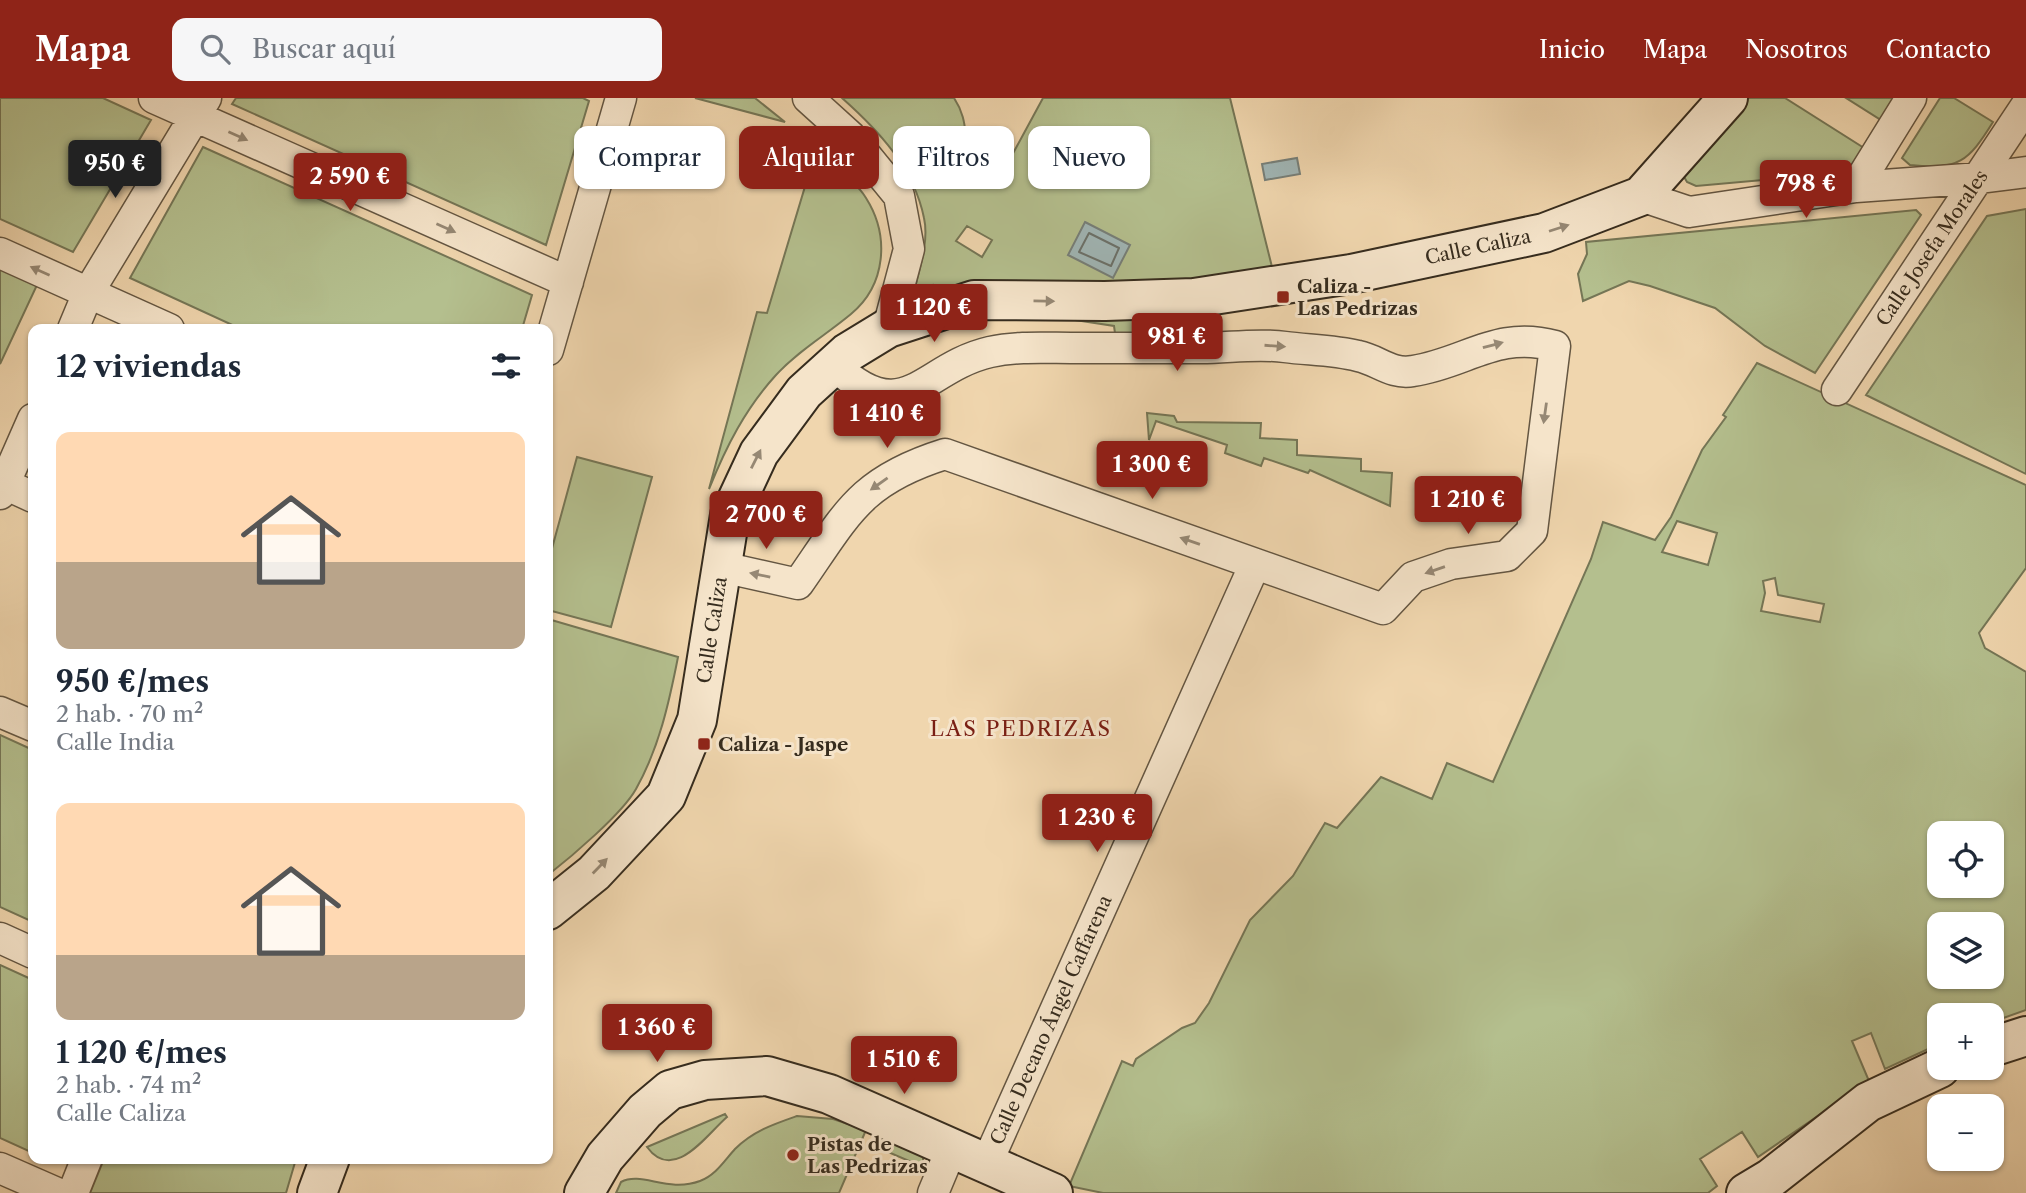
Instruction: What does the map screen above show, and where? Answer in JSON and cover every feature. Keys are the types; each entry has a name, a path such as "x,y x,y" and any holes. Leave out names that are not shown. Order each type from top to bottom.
{"street":[{"path":"154,98 200,107 568,282"},
{"path":"553,333 621,98"},
{"path":"808,98 849,136 899,196 909,249 888,328"},
{"path":"1728,98 1641,196 1689,212 1856,187 2026,172"},
{"path":"1856,187 1911,98"},
{"name":"Calle Josefa Morales","path":"1837,390 2026,106"},
{"path":"75,324 88,293 200,107"},
{"name":"Calle Caliza","path":"553,906 594,873 666,796 697,720 730,515 759,453 804,392 847,353 888,328 974,300 1105,302 1194,298 1351,274 1544,233 1641,196"},
{"path":"0,253 158,324"},
{"path":"722,567 798,584 857,500 882,480 945,454 1382,609 1413,578 1451,564 1507,556 1532,531 1555,346 1533,340 1495,343 1411,372 1391,371 1373,359 1355,355 1283,346 1013,348 967,359 906,394 887,395 871,393 853,383 835,366"},
{"path":"28,430 2,487 28,495"},
{"name":"Calle Decano Ángel Caffarena","path":"986,1165 1255,564"},
{"path":"0,712 28,724"},
{"path":"0,938 28,951"},
{"path":"2004,1043 2026,1036"},
{"path":"1762,1188 1868,1102 1927,1074"},
{"path":"584,1193 605,1157 645,1111 670,1090 705,1080 767,1076 800,1084 1053,1193"},
{"path":"933,1193 951,1150"},
{"path":"73,1193 85,1164"},
{"path":"317,1193 328,1164"},
{"path":"0,1168 57,1193"}],"green space":[{"path":"0,98 103,98 151,120 73,252 0,219"},
{"path":"236,98 583,98 589,101 582,126 574,126 574,151 546,245 232,104"},
{"path":"695,98 755,98 785,122"},
{"path":"842,98 954,98 964,126 893,126 893,151 879,135 879,126 870,126"},
{"path":"1043,98 1230,98 1272,267 1171,282 960,286 935,292 933,285 915,288 925,235 914,189 1014,189 1014,152","holes":["967,226 992,240 982,257 956,241"]},
{"path":"1746,98 1785,98 1864,148 1851,166 1840,173 1696,186 1687,182 1683,175"},
{"path":"1846,98 1894,98 1881,120"},
{"path":"1940,98 1954,98 1993,122 1969,155 1960,160 1940,166 1910,165 1902,158"},
{"path":"203,147 532,295 523,324 230,324 130,278"},
{"path":"804,189 859,189 874,213 881,244 881,259 871,289 851,314 794,358 765,388 737,429 709,489 757,312 767,313"},
{"path":"2026,209 2026,474 1866,395 1987,216"},
{"path":"1916,210 1921,215 1815,373 1765,346 1715,308 1650,286 1629,281 1583,301 1578,274 1587,254 1586,242"},
{"path":"0,269 37,285 0,364"},
{"path":"1147,314 1148,333 1115,333 1114,326 1075,320"},
{"path":"1757,363 2026,485 2026,568 1979,633 1985,648 2026,672 2026,1010 2004,1018 2004,1003 1927,1003 1927,1050 1885,1069 1871,1033 1852,1041 1869,1081 1758,1157 1742,1132 1700,1159 1717,1186 1708,1193 1103,1193 1069,1186 1122,1061 1133,1066 1136,1059 1182,1028 1195,1023 1209,1003 1250,920 1293,876 1325,823 1337,828 1381,777 1432,799 1447,763 1493,782 1591,559 1603,522 1655,540 1671,517 1702,450 1726,417 1723,415","holes":["1677,521 1717,533 1708,565 1662,552","1775,578 1778,595 1824,604 1820,622 1761,611 1765,593 1763,581"]},
{"path":"1147,413 1174,416 1177,422 1261,423 1260,438 1297,440 1297,455 1361,459 1361,471 1392,473 1390,506 1310,470 1308,473 1264,458 1261,466 1225,453 1227,445 1156,421 1149,440"},
{"path":"577,457 652,477 611,627 553,611 553,545"},
{"path":"553,620 678,657 657,741 636,789 608,822 553,871"},
{"path":"0,735 28,748 28,920 0,907"},
{"path":"0,965 28,978 28,1151 0,1138"},
{"path":"725,1114 727,1117 700,1144 679,1158 668,1160 657,1157 647,1147"},
{"name":"Pistas de Las Pedrizas","path":"797,1116 833,1119 866,1130 839,1193 616,1193 621,1182 629,1179 677,1185 700,1181 715,1171 749,1137"},
{"path":"878,1137 923,1156 923,1167 874,1146"},
{"path":"102,1164 295,1164 286,1193 90,1193"}],"water":[{"path":"1297,158 1300,174 1265,180 1262,164"},
{"path":"1085,222 1130,245 1113,278 1068,255"}],"place":[{"name":"Caliza - Las Pedrizas","path":"1283,297"},
{"name":"Caliza - Jaspe","path":"704,744"},
{"name":"Pistas de Las Pedrizas","path":"793,1155"}],"district":[{"name":"LAS PEDRIZAS","path":"1021,728"}]}
